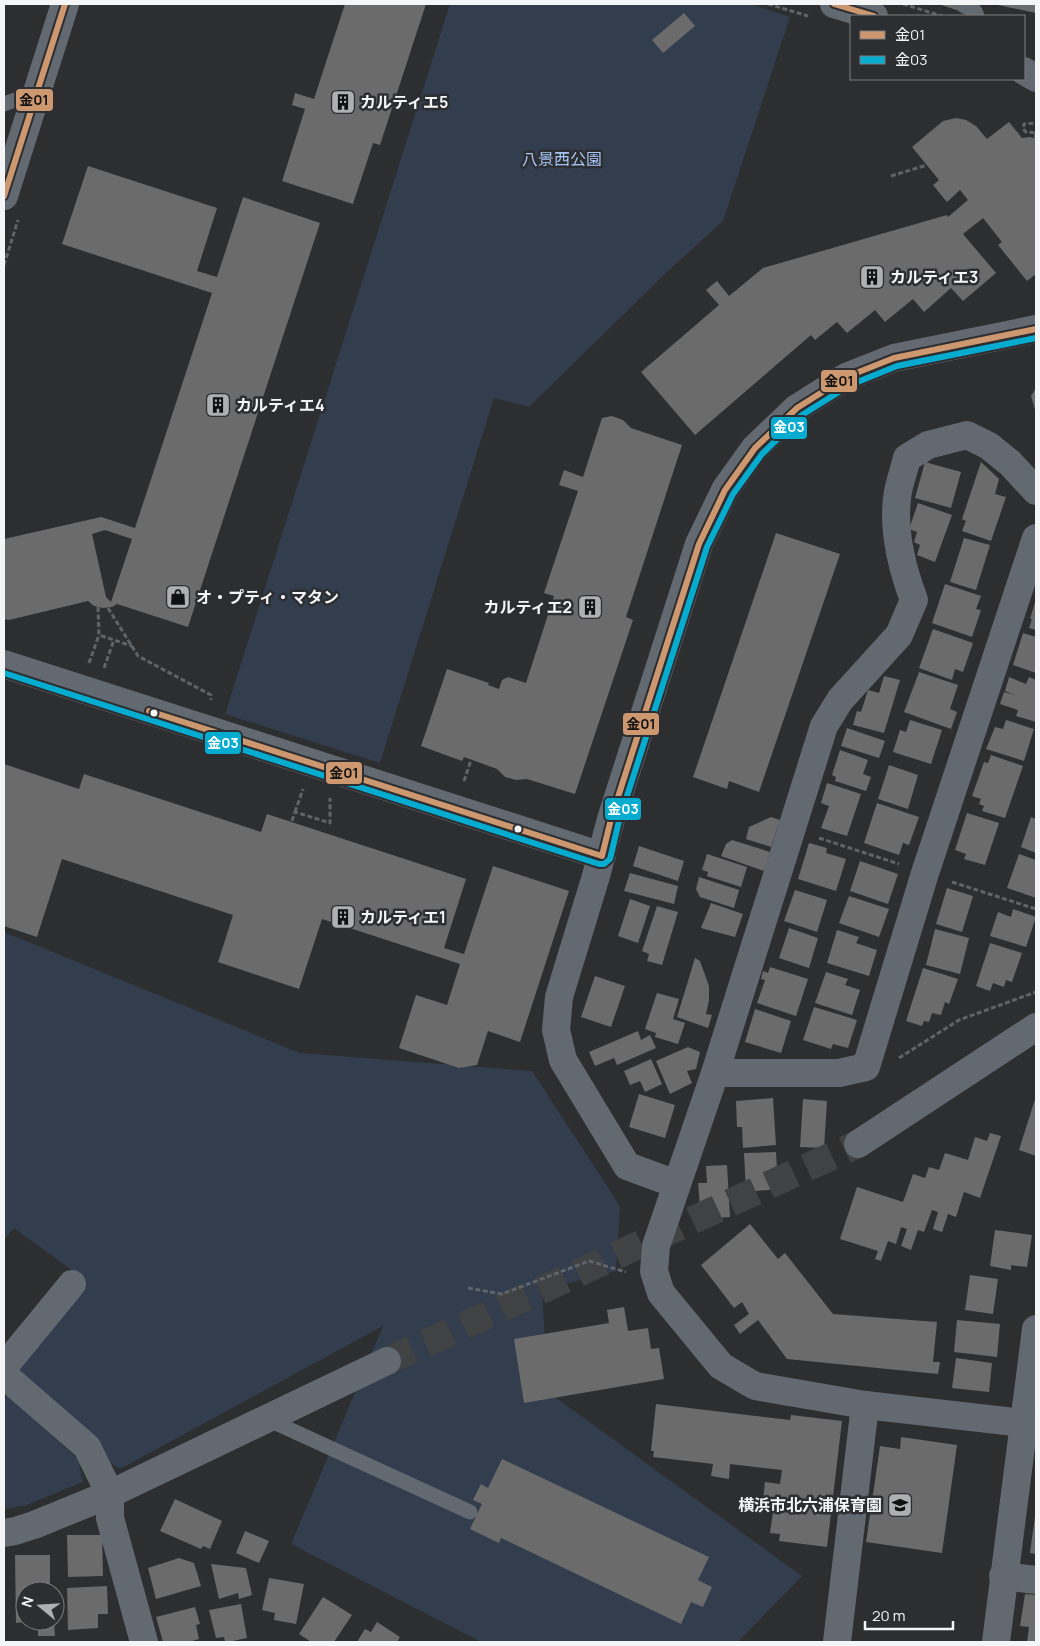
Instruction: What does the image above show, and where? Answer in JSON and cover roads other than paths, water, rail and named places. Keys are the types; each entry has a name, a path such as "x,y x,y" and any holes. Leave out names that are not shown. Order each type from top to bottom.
{"street":[{"path":"4,196 65,4"},
{"path":"1025,72 1036,78"},
{"path":"676,1184 627,1166 563,1060 556,1030 559,997 602,856 611,820 699,544 725,490 755,448 797,408 846,377 894,358 1036,329"},
{"path":"1030,1423 865,1405 754,1386 721,1366 661,1293 654,1271 656,1246 715,1073 824,726 840,700 900,635 914,600 906,578 896,534 897,498 907,458 928,445 967,435 988,446 1010,463 1036,491"},
{"path":"715,1073 839,1073 866,1066 925,872 1036,538"},
{"path":"4,664 602,856"},
{"path":"858,1144 1036,1027"},
{"path":"4,1367 72,1284"},
{"path":"996,1642 1003,1576 1030,1423 1036,1330"},
{"path":"4,1532 15,1531 34,1525 110,1494 387,1362"},
{"path":"4,1375 87,1447 110,1494 110,1518 144,1642"},
{"path":"837,1642 865,1405"},
{"path":"1003,1576 1036,1580"}],"lane":[{"path":"964,6 975,11 977,15"},
{"path":"4,104 37,92"},
{"path":"268,1419 470,1512"}],"tunnel":[{"path":"387,1361 858,1144"}],"place":[{"name":"カルティエ5","path":"343,102"},
{"name":"カルティエ3","path":"872,277"},
{"name":"カルティエ4","path":"218,405"},
{"name":"オ・プティ・マタン","path":"178,597"},
{"name":"カルティエ2","path":"590,607"},
{"name":"カルティエ1","path":"343,917"},
{"name":"横浜市北六浦保育園","path":"900,1505"}],"park label":[{"name":"八景西公園","path":"562,159"}]}
